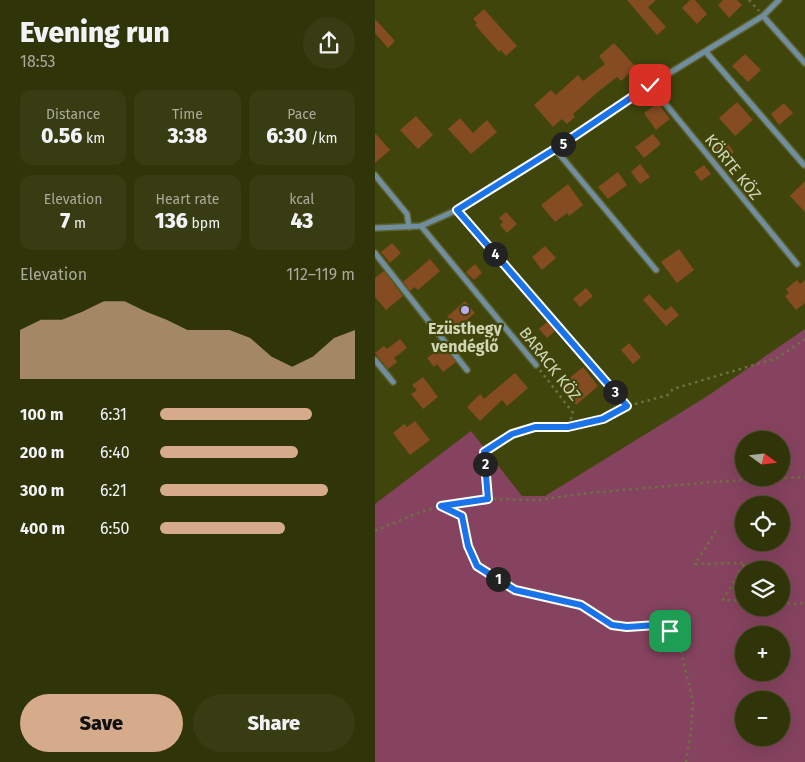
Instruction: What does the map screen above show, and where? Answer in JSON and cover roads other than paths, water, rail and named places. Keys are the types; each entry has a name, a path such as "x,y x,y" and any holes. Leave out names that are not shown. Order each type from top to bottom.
{"street":[{"path":"375,228 421,226 457,210 555,149 650,85 763,16 779,0"},
{"path":"763,16 805,63"},
{"path":"705,52 804,165"},
{"name":"KÖRTE KÖZ","path":"650,85 797,264"},
{"path":"555,149 656,270"},
{"path":"375,175 407,214 409,228"},
{"path":"457,210 627,406"},
{"name":"BARACK KÖZ","path":"421,226 536,365"},
{"path":"375,252 467,370"},
{"path":"375,360 393,382"}],"place":[{"name":"Ezüsthegy vendéglő","path":"465,310"}]}
